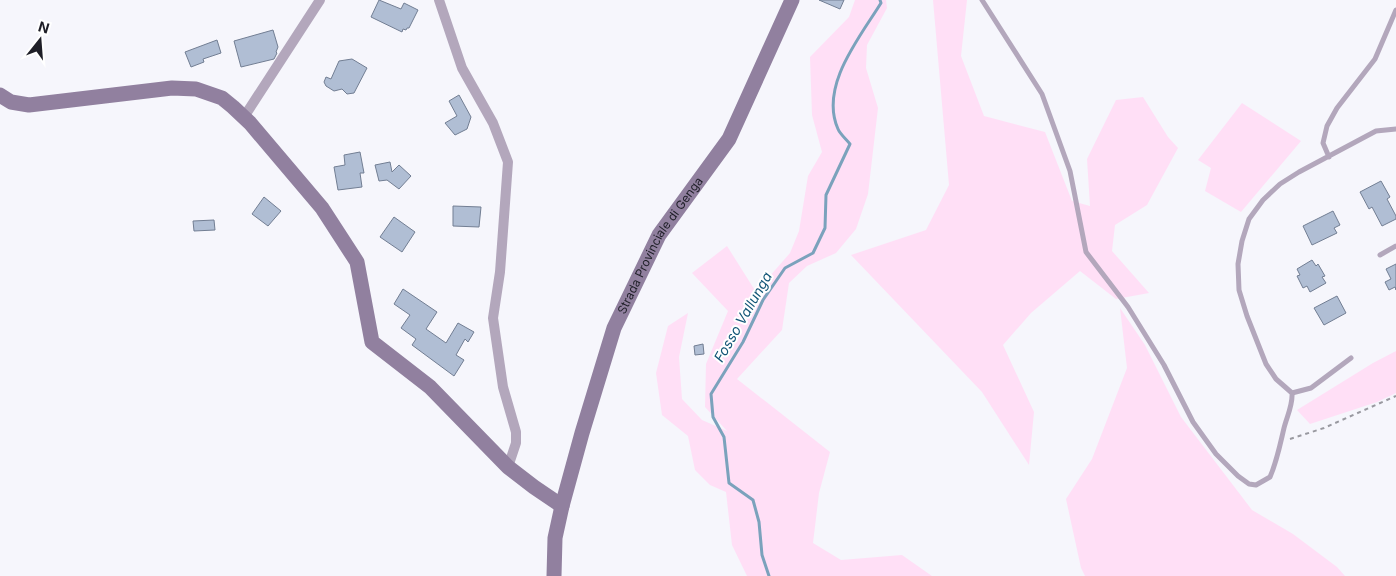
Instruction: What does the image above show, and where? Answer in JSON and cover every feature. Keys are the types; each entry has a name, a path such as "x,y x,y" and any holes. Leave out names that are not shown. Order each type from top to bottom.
{"street":[{"path":"244,117 320,0"},
{"path":"439,0 462,68 493,123 508,162 500,272 493,318 503,387 516,432 516,443 508,468"},
{"name":"Strada Provinciale di Genga","path":"555,576 555,538 562,506 614,328 659,235 729,139 792,0"},
{"path":"0,95 11,102 29,105 172,88 196,89 222,98 244,117 322,208 357,262 372,342 430,387 508,468 562,506"}],"lane":[{"path":"982,0 1042,94 1070,171 1086,252 1128,307 1164,365 1193,422 1216,454 1238,476 1250,484 1256,485 1270,478 1293,400 1292,393 1276,379 1266,364 1239,290 1238,264 1249,219 1263,200 1280,184 1376,131 1396,129"},
{"path":"1330,157 1323,143 1326,126 1337,108 1376,59 1396,10"},
{"path":"1380,255 1396,246"},
{"path":"1292,393 1311,388 1351,358"}],"path":[{"path":"1281,443 1324,428 1396,396"}],"shaded area":[{"path":"855,0 886,0 887,8 867,45 866,68 878,108 868,194 856,229 836,253 807,266 789,283 782,330 737,379 830,452 819,493 813,543 841,560 902,555 932,576 747,576 732,545 726,492 710,485 695,470 688,436 662,415 656,373 668,326 688,313 679,357 682,399 702,420 727,431 705,407 706,364 728,311 692,273 727,246 756,292 790,253 799,231 808,176 822,152 812,115 810,57 849,17"},
{"path":"933,0 967,0 961,56 984,116 1045,132 1072,201 1090,206 1087,159 1116,100 1143,97 1168,137 1178,148 1147,205 1115,225 1112,251 1149,293 1116,299 1080,271 1031,313 1003,345 1034,412 1029,465 982,392 851,255 926,230 949,185"},
{"path":"1242,103 1301,141 1241,212 1205,191 1211,168 1198,160"},
{"path":"1120,308 1145,345 1181,417 1252,510 1293,534 1337,567 1345,576 1085,576 1081,568 1066,499 1092,459 1127,368"},
{"path":"1396,351 1396,393 1377,402 1310,424 1297,410 1373,363"}],"building":[{"path":"379,0 401,9 404,3 418,10 409,28 403,29 402,32 371,17"},
{"path":"819,0 844,0 840,9"},
{"path":"273,30 278,47 274,59 241,67 234,41"},
{"path":"217,40 221,53 203,59 204,62 191,67 185,52"},
{"path":"352,59 367,68 354,93 347,94 342,89 334,91 326,86 324,82 326,77 331,79 339,61"},
{"path":"459,95 471,117 467,129 455,135 445,123 457,116 449,101"},
{"path":"360,152 364,173 360,173 362,187 338,190 334,167 345,165 344,155"},
{"path":"390,162 392,172 399,165 411,176 399,189 387,180 379,181 375,165"},
{"path":"1381,181 1390,197 1387,199 1396,216 1396,219 1382,226 1372,207 1369,209 1360,192"},
{"path":"264,197 281,211 268,226 252,214"},
{"path":"453,206 481,207 479,227 453,226"},
{"path":"1333,211 1340,225 1334,228 1337,233 1312,245 1303,226"},
{"path":"394,217 415,232 402,252 380,237"},
{"path":"214,220 215,230 194,231 193,221"},
{"path":"1312,260 1316,266 1318,264 1325,276 1322,277 1326,283 1310,292 1307,286 1303,288 1297,276 1300,275 1297,269"},
{"path":"1396,264 1396,290 1395,287 1389,290 1385,282 1391,279 1386,269"},
{"path":"403,289 437,312 426,329 446,343 458,323 474,332 468,342 465,339 456,355 464,360 454,376 412,345 416,339 401,328 410,315 394,304"},
{"path":"1337,296 1346,313 1324,325 1314,308"},
{"path":"703,344 704,354 695,355 694,346"}],"waterway":[{"name":"Fosso Vallunga","path":"769,576 762,555 759,522 753,500 729,483 724,437 713,417 711,394 743,342 763,300 785,268 813,253 825,228 826,195 850,144 839,131 834,113 834,96 838,79 853,46 881,3 880,0"}]}
